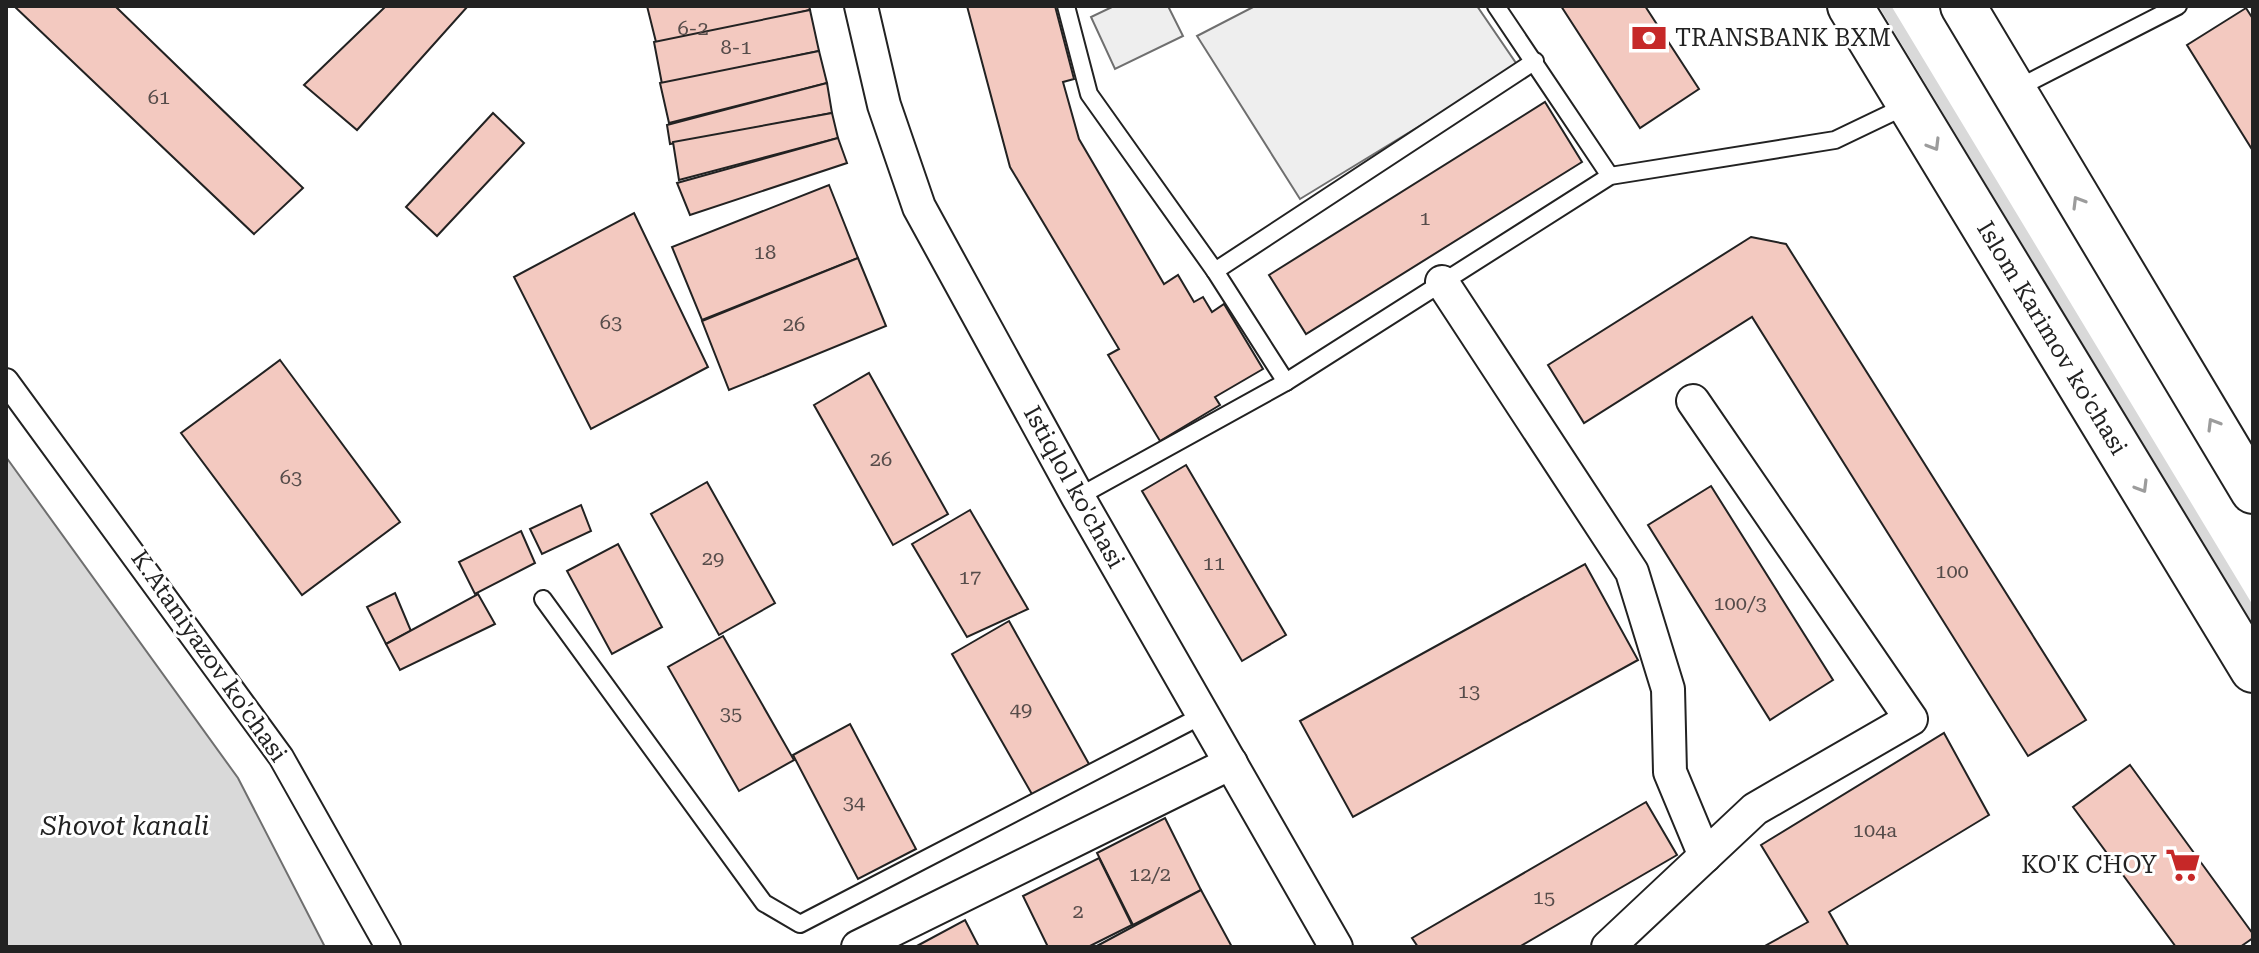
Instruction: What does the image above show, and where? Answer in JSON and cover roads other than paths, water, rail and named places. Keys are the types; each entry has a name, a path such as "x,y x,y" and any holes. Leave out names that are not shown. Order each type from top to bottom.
{"main road":[{"name":"Islom Karimov ko'chasi","path":"1850,6 2253,670"},
{"path":"1963,6 2011,92 2253,491"}],"street":[{"name":"Istiqlol ko'chasi","path":"861,6 884,105 919,207 1078,497 1336,947"},
{"path":"1442,282 1632,572 1668,689 1670,772 1705,856"},
{"name":"K.Ataniyazov ko'chasi","path":"6,381 281,757 388,947"},
{"path":"1608,947 1755,809 1911,719 1693,401"},
{"path":"858,947 1231,763"}],"lane":[{"path":"1066,6 1089,94 1215,271 1286,382"},
{"path":"1496,6 1610,176"},
{"path":"2011,92 2178,6"},
{"path":"1215,271 1535,61"},
{"path":"1078,497 1286,382 1610,176 1835,140 1910,104"},
{"path":"543,599 764,903 800,924 1205,714"}],"water":[{"name":"Shovot kanali","path":"6,457 238,778 325,947 6,947"}],"waterway":[{"path":"1885,6 2253,616"}],"place":[{"name":"TRANSBANK BXM","path":"1649,38"},
{"name":"KO'K CHOY","path":"2183,865"}]}
